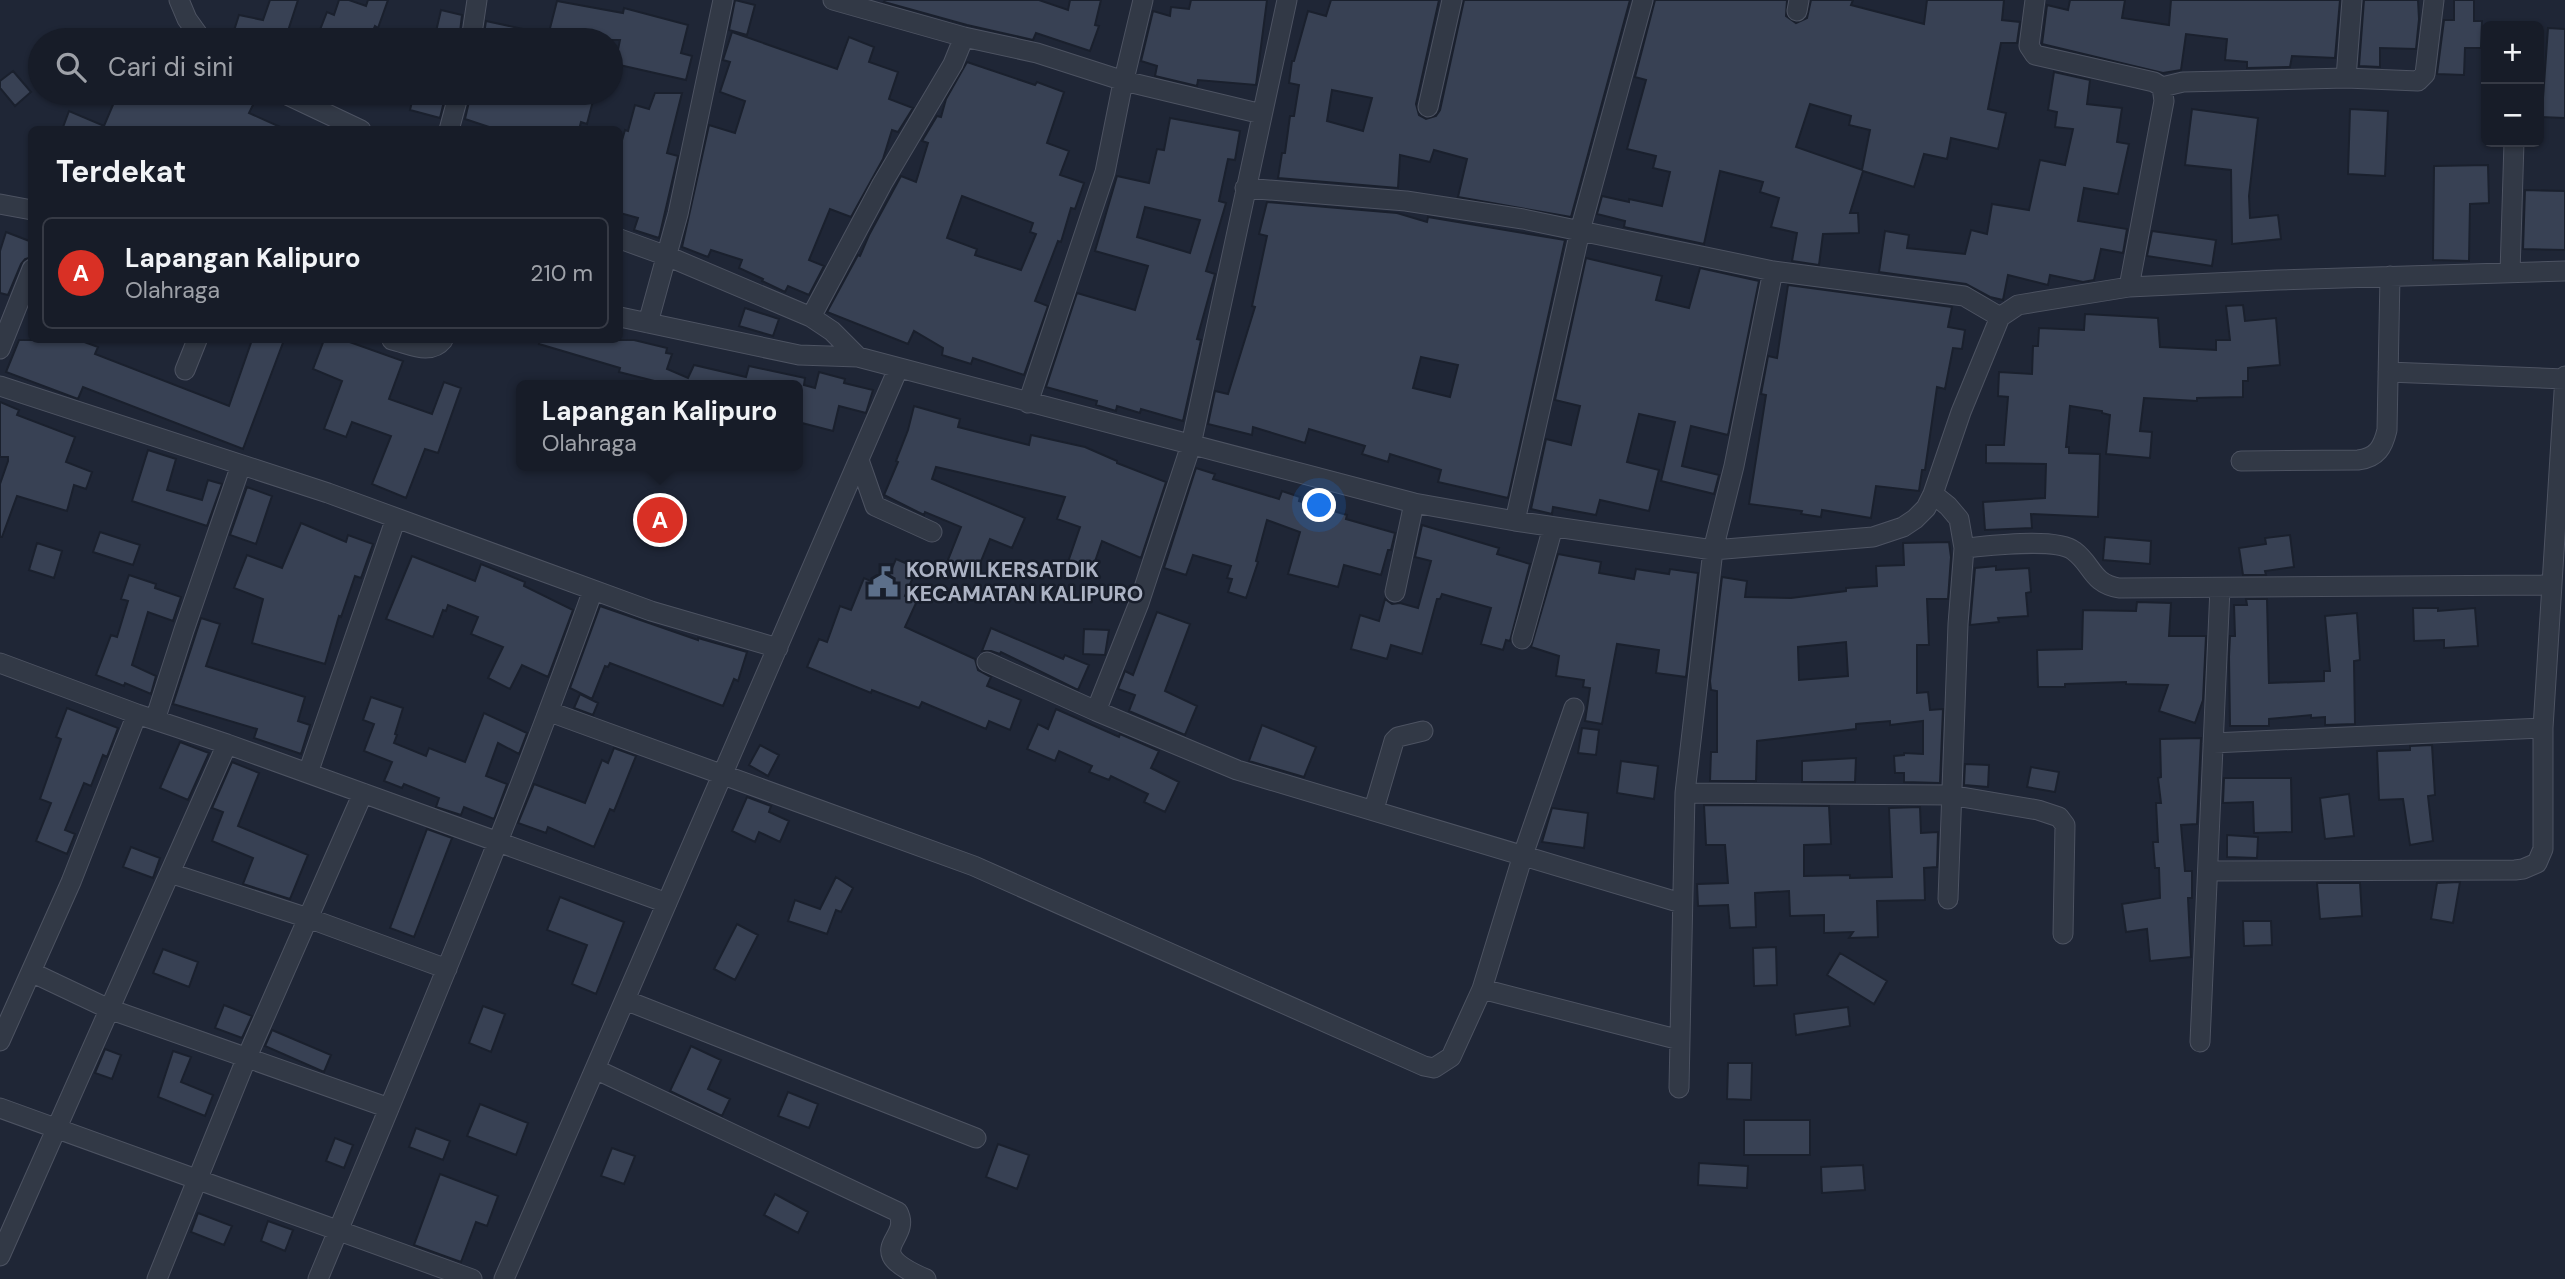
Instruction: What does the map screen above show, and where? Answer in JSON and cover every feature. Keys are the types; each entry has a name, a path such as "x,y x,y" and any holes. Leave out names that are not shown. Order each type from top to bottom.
{"street":[{"path":"179,0 193,28"},
{"path":"473,28 477,0"},
{"path":"832,0 959,49 1037,54 1123,87 1262,117"},
{"path":"1028,403 1105,173 1143,0"},
{"path":"1096,711 1139,603 1191,445 1287,0"},
{"path":"1428,107 1452,0"},
{"path":"1515,521 1580,231 1643,0"},
{"path":"2035,0 2029,46 2041,57 2154,82 2162,87 2183,82 2346,78 2412,82 2423,78 2434,0"},
{"path":"2346,78 2352,0"},
{"path":"648,323 667,256 723,1"},
{"path":"811,317 882,184 959,49"},
{"path":"2129,287 2164,101 2162,87"},
{"path":"309,105 353,126"},
{"path":"450,126 456,105"},
{"path":"2510,273 2514,147"},
{"path":"1245,188 1406,201 1523,219 1773,271 1953,294 1973,299 2000,317"},
{"path":"0,204 28,209"},
{"path":"623,240 811,317 832,331 858,357"},
{"path":"1679,1088 1685,793 1713,550 1734,466 1773,271"},
{"path":"623,318 799,355 858,357 1413,503 1713,550 1873,537 1903,527 1915,519 1926,508 1933,494 1961,411 2000,317 2018,305 2129,287 2565,271"},
{"path":"2241,461 2358,460 2374,456 2384,443 2387,430 2390,276"},
{"path":"0,349 28,279"},
{"path":"185,370 196,343"},
{"path":"403,343 425,349 441,343"},
{"path":"504,1279 898,369"},
{"path":"2208,871 2515,870 2537,863 2543,849 2543,729 2565,378 2388,372"},
{"path":"0,386 396,518 651,611 778,648"},
{"path":"859,460 875,506 932,532"},
{"path":"0,1041 184,629 241,465"},
{"path":"1933,494 1959,519 1964,548 1950,795 1948,900"},
{"path":"1395,592 1413,503"},
{"path":"308,773 396,518"},
{"path":"1522,639 1553,527"},
{"path":"1964,548 2062,544 2079,555 2098,580 2119,589 2551,586"},
{"path":"2200,1042 2220,588"},
{"path":"318,1279 499,842 550,712 593,590"},
{"path":"988,662 1096,711 1237,769 1682,903"},
{"path":"0,663 667,903"},
{"path":"550,712 974,866 1423,1066 1434,1068 1451,1057 1482,989 1523,855 1574,708"},
{"path":"2213,743 2543,729"},
{"path":"1374,809 1394,741 1398,737 1423,731"},
{"path":"0,1256 227,744"},
{"path":"157,1279 247,1057 363,793"},
{"path":"1685,793 1950,795 2038,810 2059,817 2065,825 2063,934"},
{"path":"170,873 308,918 447,969"},
{"path":"31,972 110,1009 389,1108"},
{"path":"1482,989 1680,1040"},
{"path":"625,1000 976,1138"},
{"path":"595,1069 898,1212 901,1222 891,1245 891,1254 901,1267 926,1279"},
{"path":"0,1108 472,1279"}],"building":[{"path":"270,0 298,0 289,28 235,28 239,15 263,20"},
{"path":"339,0 349,0 366,6 368,0 388,0 378,28 321,28 327,12 334,15"},
{"path":"735,0 755,5 747,35 729,30"},
{"path":"1039,0 1068,10 1070,0 1101,0 1095,25 1099,26 1090,51 1036,33 1033,40 967,25 884,2"},
{"path":"1191,0 1267,0 1256,85 1198,80 1197,86 1155,76 1157,66 1141,61 1153,11 1170,16 1171,7 1189,9"},
{"path":"1331,0 1439,0 1416,104 1419,115 1426,119 1436,116 1440,110 1464,0 1630,0 1571,217 1458,197 1467,159 1434,150 1430,162 1400,155 1398,188 1278,178 1299,85 1289,83 1292,61 1308,11 1326,16","holes":["1332,90 1372,98 1363,131 1327,121"]},
{"path":"1655,0 1787,0 1786,16 1796,23 1807,18 1811,0 1853,0 1851,5 1924,24 1927,0 2004,0 2002,20 2020,22 2017,43 2001,43 1988,109 2006,113 1998,149 1951,138 1947,159 1924,154 1914,187 1863,171 1850,213 1858,213 1859,233 1823,234 1819,265 1792,261 1797,233 1771,227 1779,198 1760,192 1763,182 1720,171 1704,244 1624,227 1625,221 1597,214 1602,196 1662,206 1670,172 1653,168 1656,156 1627,149 1646,80 1635,77","holes":["1810,104 1851,116 1849,125 1870,130 1862,170 1796,147"]},
{"path":"2070,0 2125,0 2122,18 2169,25 2171,0 2340,0 2335,58 2292,56 2290,67 2247,68 2247,62 2225,60 2227,39 2186,34 2181,70 2163,73 2042,44 2047,5 2068,10"},
{"path":"2364,0 2418,0 2416,49 2380,48 2380,67 2359,66"},
{"path":"2454,0 2474,0 2474,21 2481,21 2481,48 2465,48 2464,75 2437,74 2444,20 2454,20"},
{"path":"557,1 623,13 624,8 688,25 681,53 692,56 686,80 623,66 623,28 550,28"},
{"path":"441,10 462,15 460,28 437,28"},
{"path":"486,21 519,28 485,28"},
{"path":"2548,28 2565,29 2565,118 2544,117"},
{"path":"732,32 837,69 849,37 874,47 869,62 898,72 889,99 913,108 898,132 892,130 883,159 851,217 830,209 809,260 824,266 809,295 788,286 785,292 762,281 763,279 739,268 742,260 711,250 708,257 682,247 709,125 735,133 745,101 720,92 730,62 723,60"},
{"path":"967,62 1064,92 1047,143 1069,151 1060,175 1084,183 1075,209 1071,208 1061,242 1058,241 1035,301 1048,306 1024,375 973,358 971,364 942,355 943,348 914,331 908,344 827,312 858,255 860,256 901,176 916,182 928,143 922,141 937,116 941,117 946,99","holes":["962,196 1033,223 1030,232 1036,234 1021,270 975,255 977,249 947,238"]},
{"path":"13,71 28,88 28,95 15,106 0,88 0,81"},
{"path":"2054,72 2090,80 2087,104 2122,108 2117,142 2129,144 2118,194 2084,188 2078,221 2127,229 2123,253 2101,249 2094,280 2083,282 2050,275 2048,285 2008,275 2003,300 1990,297 1966,284 1879,272 1885,231 1909,235 1907,248 1965,254 1971,230 1987,234 1992,204 2029,210 2040,160 2065,165 2073,129 2055,127 2057,112 2048,110"},
{"path":"655,93 682,93 667,153 678,156 659,238 634,230 638,218 623,214 623,137 625,130 628,131 635,105 649,109"},
{"path":"113,105 253,105 249,113 278,126 104,126"},
{"path":"411,105 443,105 440,118 410,110"},
{"path":"468,105 592,105 587,124 581,122 580,126 486,126 465,119"},
{"path":"2192,109 2258,118 2249,196 2250,218 2278,215 2281,239 2232,244 2231,170 2185,165"},
{"path":"2350,109 2388,111 2385,176 2348,174"},
{"path":"69,111 104,126 63,126"},
{"path":"1170,118 1240,131 1235,160 1228,159 1219,201 1226,203 1206,271 1215,274 1197,339 1201,340 1183,421 1141,409 1140,413 1117,406 1116,411 1096,405 1097,401 1046,387 1077,293 1135,310 1148,266 1095,251 1117,176 1149,183 1157,149 1164,150","holes":["1145,207 1200,220 1190,253 1137,237"]},
{"path":"2488,165 2489,203 2470,204 2469,261 2433,260 2434,166"},
{"path":"2525,190 2565,191 2565,250 2523,249"},
{"path":"1267,202 1397,213 1427,222 1428,217 1565,240 1508,498 1438,482 1441,470 1390,454 1388,462 1362,454 1365,446 1309,429 1305,443 1253,427 1252,435 1208,424 1215,391 1228,394 1255,307 1252,306 1267,236 1259,234","holes":["1421,357 1458,365 1450,397 1413,388"]},
{"path":"2152,231 2216,240 2212,266 2147,256"},
{"path":"6,232 28,240 28,258 21,264 8,295 0,293 0,251"},
{"path":"1586,258 1662,276 1656,300 1689,308 1700,268 1759,281 1728,435 1691,426 1682,466 1719,475 1714,494 1661,481 1675,422 1639,414 1627,462 1659,470 1649,511 1600,500 1596,515 1553,507 1552,514 1531,509 1546,439 1571,445 1580,406 1555,400"},
{"path":"1788,285 1952,307 1948,327 1965,330 1962,349 1953,348 1945,389 1937,387 1925,470 1922,470 1919,491 1876,486 1871,518 1822,510 1821,517 1801,514 1802,511 1749,504 1766,395 1761,394 1768,356 1777,358"},
{"path":"2243,305 2245,321 2276,318 2280,365 2248,368 2248,381 2243,381 2243,397 2197,398 2197,401 2144,398 2140,431 2152,432 2150,458 2106,454 2110,415 2102,411 2070,406 2066,447 2069,447 2069,453 2100,454 2098,517 2031,514 2032,528 1985,530 1983,502 2045,498 2046,464 1986,463 1986,445 2004,445 2008,397 1998,396 1999,372 2032,374 2033,346 2038,346 2039,328 2084,330 2085,314 2158,318 2160,347 2216,350 2216,340 2230,340 2226,306"},
{"path":"745,308 779,319 773,336 739,326"},
{"path":"19,340 28,340 28,343 87,343 98,347 95,354 229,406 251,343 283,343 243,449 83,387 78,399 6,372"},
{"path":"623,340 634,340 667,348 666,353 672,354 667,369 688,378 694,365 746,377 749,366 805,378 804,385 815,388 819,372 845,379 844,383 873,390 866,413 839,406 833,431 803,423 803,380 650,380 539,344 623,343"},
{"path":"323,343 352,343 403,361 389,399 432,414 444,382 461,388 438,453 425,449 406,498 372,484 391,436 352,422 346,437 324,429 342,381 313,369"},
{"path":"0,402 19,410 17,415 75,437 66,462 92,472 86,489 74,485 67,511 17,496 2,537 0,484 8,457 0,457"},
{"path":"914,406 960,419 958,427 1029,445 1031,435 1085,447 1166,482 1141,558 1102,541 1091,573 1067,565 1080,527 1057,519 1065,497 936,467 932,479 1025,518 1012,548 990,539 975,576 946,565 961,527 925,512 924,515 884,495 898,462 896,461"},
{"path":"148,450 176,459 167,490 202,500 208,480 222,484 207,526 132,501"},
{"path":"1196,468 1215,474 1213,479 1279,499 1282,491 1300,497 1299,501 1347,515 1346,519 1395,533 1381,575 1344,565 1338,587 1288,574 1300,532 1267,520 1256,561 1258,562 1246,598 1228,592 1232,579 1227,578 1231,566 1193,555 1186,575 1164,568"},
{"path":"247,487 272,496 256,544 230,535"},
{"path":"301,523 346,542 348,535 373,544 361,578 355,576 341,617 339,616 325,664 252,643 263,599 234,588 247,555 282,568"},
{"path":"1422,525 1499,548 1497,554 1530,564 1510,641 1506,640 1503,650 1481,644 1491,608 1442,594 1440,599 1437,599 1422,654 1391,645 1387,659 1351,649 1360,615 1379,621 1385,599 1392,604 1400,603 1418,608 1431,561 1415,557"},
{"path":"100,532 140,545 133,565 93,552"},
{"path":"2290,535 2294,567 2265,571 2266,575 2243,575 2239,548 2266,544 2265,538"},
{"path":"2105,537 2151,541 2150,564 2103,560"},
{"path":"1949,542 1951,557 1948,599 1927,599 1929,645 1917,645 1917,693 1928,692 1930,710 1943,709 1940,783 1904,782 1904,773 1895,773 1894,756 1904,753 1923,754 1923,721 1890,725 1890,721 1856,724 1856,729 1757,741 1756,781 1710,781 1711,752 1717,752 1717,691 1711,690 1710,681 1722,577 1747,581 1745,597 1791,598 1846,591 1846,588 1877,586 1876,566 1904,565 1903,543","holes":["1846,642 1848,676 1799,680 1798,647"]},
{"path":"37,543 62,551 54,578 29,570"},
{"path":"1558,554 1601,562 1599,573 1634,579 1636,569 1669,574 1670,569 1698,573 1686,677 1656,673 1659,650 1617,644 1602,724 1585,721 1590,688 1583,687 1584,680 1556,676 1559,656 1531,647"},
{"path":"412,556 475,581 481,564 525,582 524,586 573,610 548,677 522,665 510,689 488,678 503,647 471,634 478,617 448,605 446,611 443,610 433,637 386,619"},
{"path":"896,559 917,568 905,596 917,601 905,627 975,659 978,670 991,677 987,686 1021,700 1010,730 989,721 986,729 922,702 919,708 872,690 871,693 807,667 819,639 827,642 840,606 851,610 864,578 884,587"},
{"path":"1996,566 1996,570 2029,568 2031,592 2026,593 2028,616 1998,618 1999,622 1970,625 1975,568"},
{"path":"129,575 156,584 155,588 181,597 173,621 148,612 132,665 156,676 151,694 96,675 111,635 117,637 128,601 121,599"},
{"path":"2246,599 2267,599 2269,683 2324,681 2324,671 2330,671 2325,616 2357,613 2360,660 2354,661 2355,724 2325,725 2325,717 2311,718 2311,715 2269,719 2269,726 2230,726 2230,636 2235,636 2234,605 2247,605"},
{"path":"2137,602 2171,603 2169,636 2206,636 2203,700 2195,723 2159,711 2168,685 2126,682 2038,687 2037,650 2082,649 2083,610 2136,611"},
{"path":"600,606 698,640 747,652 738,681 734,679 723,706 610,663 608,667 605,666 592,699 570,688"},
{"path":"2413,608 2438,608 2438,611 2475,608 2478,646 2444,648 2444,640 2414,641"},
{"path":"1157,612 1190,624 1165,691 1197,706 1185,735 1129,711 1135,695 1118,689 1125,671 1133,675"},
{"path":"201,618 220,624 206,666 305,697 298,721 310,725 301,754 254,738 257,729 173,704"},
{"path":"991,628 1063,659 1065,655 1089,665 1078,690 1001,652 982,651"},
{"path":"1084,629 1109,630 1105,655 1083,654"},
{"path":"580,694 598,703 593,715 574,708"},
{"path":"371,697 403,708 394,743 426,756 429,748 465,762 484,713 527,733 519,754 498,743 486,776 507,784 494,819 464,807 461,815 436,807 439,798 404,784 402,788 384,781 392,762 364,751 374,724 363,720"},
{"path":"67,708 118,728 107,757 103,755 91,786 84,783 65,830 75,834 67,854 36,841 51,803 40,799 61,739 56,737"},
{"path":"1056,709 1119,737 1120,734 1159,751 1151,768 1179,782 1165,812 1144,802 1148,794 1111,776 1109,780 1089,772 1092,766 1059,751 1055,761 1027,749 1038,724 1048,729"},
{"path":"1262,725 1316,747 1304,777 1249,761"},
{"path":"1582,728 1599,730 1596,755 1578,753"},
{"path":"2201,738 2197,824 2181,825 2185,871 2192,871 2192,898 2188,898 2191,957 2150,961 2147,929 2126,932 2122,904 2160,898 2159,868 2155,868 2153,842 2158,842 2156,803 2161,803 2158,778 2161,777 2160,739"},
{"path":"180,742 209,753 188,800 160,788"},
{"path":"760,745 779,755 768,776 749,765"},
{"path":"2432,745 2435,795 2428,796 2433,841 2410,845 2403,799 2379,800 2377,751 2410,750 2410,746"},
{"path":"614,748 636,756 614,811 610,809 594,847 548,827 546,833 518,823 534,784 585,803 602,760 608,763"},
{"path":"1856,758 1855,782 1802,782 1802,761"},
{"path":"1621,761 1658,766 1654,799 1617,793"},
{"path":"232,762 259,773 238,826 308,855 290,899 243,884 253,858 212,841 223,812 212,808"},
{"path":"1965,764 1989,765 1988,787 1964,785"},
{"path":"2031,767 2059,772 2055,792 2027,787"},
{"path":"2224,778 2291,778 2292,832 2254,833 2253,802 2223,803"},
{"path":"2349,794 2354,836 2325,839 2320,798"},
{"path":"747,797 771,806 769,812 789,821 780,842 759,832 755,842 732,831"},
{"path":"1704,805 1829,806 1831,844 1804,845 1804,876 1850,875 1850,878 1892,877 1889,808 1920,807 1921,833 1938,832 1937,867 1924,868 1925,900 1877,901 1878,937 1849,938 1853,932 1824,933 1824,915 1790,916 1789,891 1755,893 1756,927 1730,928 1728,905 1698,906 1697,884 1728,883 1725,845 1706,845"},
{"path":"1552,808 1588,813 1584,848 1542,842"},
{"path":"427,829 452,838 414,937 390,928"},
{"path":"2227,835 2258,837 2257,858 2227,857"},
{"path":"131,847 160,858 153,878 123,867"},
{"path":"836,877 853,888 841,912 836,910 827,934 788,921 795,900 820,909"},
{"path":"2460,882 2453,923 2431,919 2437,883"},
{"path":"2317,883 2360,883 2362,916 2320,919"},
{"path":"560,897 624,922 596,994 572,984 587,945 547,930"},
{"path":"2243,921 2271,921 2272,945 2244,946"},
{"path":"737,924 758,935 735,980 714,969"},
{"path":"1776,947 1777,985 1754,986 1753,948"},
{"path":"163,949 198,962 189,987 153,973"},
{"path":"1840,953 1887,981 1874,1004 1827,975"},
{"path":"224,1005 252,1016 242,1038 215,1028"},
{"path":"483,1006 505,1014 491,1052 469,1043"},
{"path":"1848,1007 1850,1026 1796,1035 1794,1014"},
{"path":"272,1030 331,1055 324,1072 265,1046"},
{"path":"691,1046 721,1060 708,1089 730,1099 722,1116 670,1091"},
{"path":"105,1049 121,1055 112,1079 95,1073"},
{"path":"173,1051 191,1057 181,1082 213,1095 205,1116 158,1097"},
{"path":"1728,1063 1752,1063 1751,1100 1727,1099"},
{"path":"788,1092 818,1104 809,1128 778,1116"},
{"path":"480,1104 528,1123 516,1155 467,1136"},
{"path":"1744,1120 1810,1120 1810,1155 1744,1155"},
{"path":"416,1128 450,1141 443,1160 409,1147"},
{"path":"335,1138 353,1145 344,1168 326,1161"},
{"path":"998,1144 1029,1155 1017,1189 986,1177"},
{"path":"612,1148 635,1156 624,1184 601,1176"},
{"path":"1699,1163 1748,1166 1747,1188 1698,1185"},
{"path":"1863,1165 1865,1190 1822,1193 1821,1167"},
{"path":"440,1174 498,1196 487,1226 476,1222 461,1262 414,1245"},
{"path":"775,1194 808,1212 798,1233 764,1215"},
{"path":"198,1213 232,1226 224,1245 191,1232"},
{"path":"268,1221 293,1230 285,1251 261,1241"}],"place":[{"name":"Lapangan Kalipuro","path":"660,520"},
{"name":"KORWILKERSATDIK KECAMATAN KALIPURO","path":"883,582"}]}
